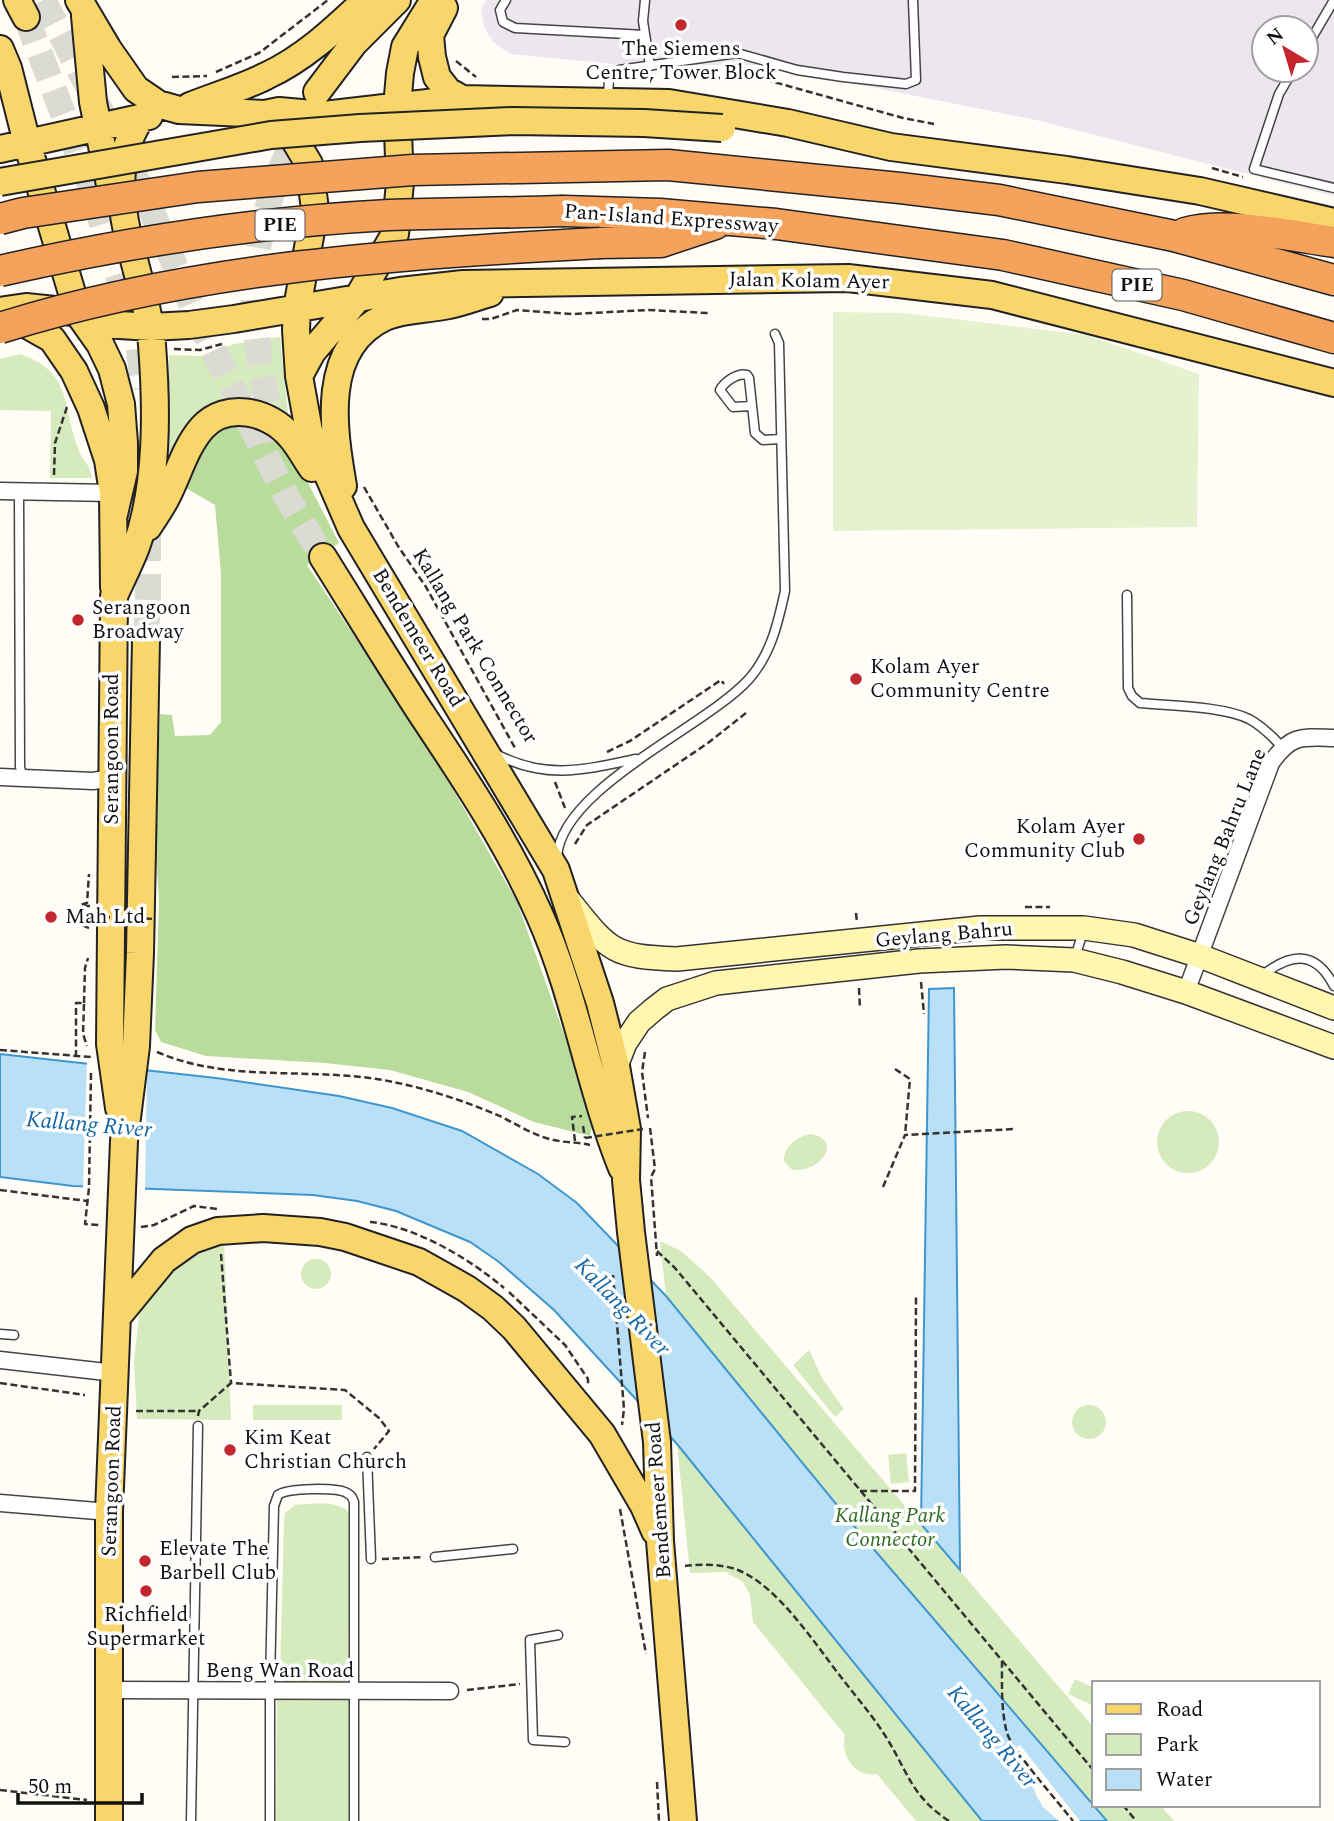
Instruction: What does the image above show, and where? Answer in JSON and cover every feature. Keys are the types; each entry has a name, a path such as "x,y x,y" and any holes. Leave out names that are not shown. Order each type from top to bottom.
{"highway":[{"name":"PIE","path":"0,219 23,213 198,187 413,170 668,165 999,200 1174,236 1334,280"},
{"name":"Pan-Island Expressway","path":"0,271 103,248 298,222 388,215 564,211 660,214 829,230 1029,261 1183,295 1334,338"},
{"path":"0,328 118,295 240,275 375,258 547,246 661,242 729,220"},
{"path":"1174,236 1210,229 1296,236 1334,245"}],"main road":[{"path":"0,149 179,110 266,76 323,40 366,0"},
{"path":"317,92 354,43 397,0"},
{"path":"299,376 312,352 357,299 395,234 400,183 397,90 405,47 434,0"},
{"path":"448,0 430,34 432,57 437,76 449,91 462,99"},
{"path":"82,5 136,89 158,104 179,110 265,114 279,111 324,115 462,99 669,103 728,111 891,147"},
{"path":"78,313 107,303 121,276 108,169 93,102 82,5"},
{"path":"0,100 4,58"},
{"path":"4,58 78,313 100,344 112,369 121,404 124,471 114,503"},
{"path":"0,314 26,307 78,313 104,324 150,327 189,326 297,308 315,209 309,164 291,134 265,114"},
{"name":"Serangoon Road","path":"101,1811 110,1690 109,1512 124,1141 115,1048 111,778 114,596 136,546 153,468 150,327 124,219 120,172 130,134 141,118"},
{"path":"0,182 271,135 513,121 644,123 722,128 1068,170 1200,191 1334,222"},
{"name":"Jalan Kolam Ayer","path":"297,308 442,285 848,278 992,295 1334,383"},
{"path":"351,528 334,434 336,387 342,359 347,350 369,326 386,317 404,311 449,305 540,282"},
{"name":"Bendemeer Road","path":"297,308 299,376 309,431 351,528 484,748 564,861 566,897 600,1003 616,1066 627,1129 626,1180 657,1442 660,1541 683,1821"},
{"path":"0,314 52,339 64,355 91,408 108,460 114,503 114,596"},
{"path":"136,546 165,500 183,457 202,428 215,417 236,412 251,412 267,418 291,436 351,528"},
{"name":"Bendemeer Road","path":"323,557 477,799 518,870 541,918 564,980 606,1130 626,1180"},
{"name":"Serangoon Road","path":"115,1048 141,941 146,639"},
{"name":"Geylang Bahru","path":"566,897 600,940 619,952 639,958 677,959 980,929 1084,928 1134,934 1200,956 1334,1008"},
{"name":"Geylang Bahru","path":"616,1066 625,1043 639,1021 667,999 716,983 919,961 1006,957 1074,960 1186,992 1334,1047"},
{"path":"118,1316 164,1260 192,1240 218,1231 263,1228 320,1232 345,1237 419,1262 450,1278 493,1308 543,1361 602,1434 644,1506 660,1541"}],"street":[{"path":"0,491 53,492 114,503"},
{"name":"Geylang Bahru Lane","path":"1186,992 1271,763 1282,747 1298,737 1334,738"},
{"path":"0,778 111,778"},
{"path":"0,1360 115,1373"},
{"path":"0,1503 109,1512"},
{"name":"Beng Wan Road","path":"110,1690 450,1691"}],"lane":[{"path":"506,0 500,10 503,22 515,28 645,35"},
{"path":"645,0 643,21 650,66"},
{"path":"608,101 609,78 620,70 737,53 809,72 906,84 916,80 913,0"},
{"path":"1320,24 1334,0"},
{"path":"1285,84 1254,169 1334,188"},
{"path":"564,861 557,850 576,815 639,758 733,696 751,677 778,627 785,591 779,342 775,334"},
{"path":"752,406 733,407 722,395 722,385 740,375 747,375 749,378 755,433 763,440 781,439"},
{"path":"19,491 20,767 23,780"},
{"path":"1127,595 1128,688 1132,696 1140,703 1231,713 1249,719 1266,730 1282,747"},
{"path":"484,748 513,763 553,771 586,770 639,758"},
{"path":"1074,960 1084,928"},
{"path":"1258,979 1275,965 1291,958 1311,960 1324,968 1334,986"},
{"path":"0,1334 14,1335"},
{"path":"191,1821 198,1426"},
{"path":"367,1457 371,1559"},
{"path":"270,1821 275,1499 282,1492 289,1490 344,1491 354,1502 354,1821"},
{"path":"354,1539 370,1537"},
{"path":"435,1557 513,1549"},
{"path":"558,1635 530,1640 533,1740 565,1742"}],"path":[{"path":"172,77 207,76 259,53 328,0"},
{"path":"453,54 457,63 478,78"},
{"path":"660,77 763,79 934,124"},
{"path":"478,320 491,319 517,310 573,314 648,310 708,313"},
{"path":"53,492 55,443 71,398"},
{"name":"Kallang Park Connector","path":"364,486 398,546 426,587 520,756"},
{"path":"606,752 630,741 721,680 733,696"},
{"path":"564,861 587,825 708,743 746,713"},
{"path":"553,771 556,790 564,807 587,825"},
{"path":"856,913 857,923"},
{"path":"82,916 155,919"},
{"path":"919,961 923,1014"},
{"path":"76,1057 76,1003 84,1003 83,1034 115,1048 223,1071 326,1074 390,1082 468,1103 555,1141 575,1141 572,1117 582,1115 584,1138 643,1129"},
{"path":"639,1021 653,1033 644,1054 642,1072 655,1169 652,1177 657,1251 676,1268 1092,1769"},
{"path":"0,1050 76,1057 115,1048"},
{"path":"883,1187 905,1135 910,1079 895,1069"},
{"path":"85,1224 89,1188 91,1070"},
{"path":"905,1135 1014,1129"},
{"path":"0,1190 88,1201"},
{"path":"220,1250 231,1383"},
{"path":"612,1263 624,1409"},
{"path":"859,1491 915,1491 916,1297"},
{"path":"0,1383 85,1395"},
{"path":"135,1411 199,1411 231,1383 345,1391 379,1418 389,1431 367,1457"},
{"path":"198,1426 199,1411"},
{"path":"619,1505 648,1663"},
{"path":"371,1559 435,1557"},
{"path":"681,1566 729,1567 768,1591 789,1613 881,1729 919,1796 949,1821"},
{"path":"1002,1661 1002,1685 1009,1737 1073,1821"},
{"path":"450,1691 531,1683"},
{"path":"0,1790 101,1811"},
{"path":"1125,1807 1136,1821"}],"shaded area":[{"path":"486,0 1334,0 1334,196 1036,120 761,65 623,65 510,54 493,42 484,27 481,9"}],"green space":[{"path":"833,312 904,313 1087,335 1199,374 1197,527 833,531"},
{"path":"280,337 288,413 253,396 224,401 202,418 169,466 169,355 201,356 234,344"},
{"path":"20,354 37,361 49,370 57,381 63,392 78,448 92,478 50,478 51,411 0,410 0,359"},
{"path":"234,423 272,431 290,448 339,543 307,565 437,761 517,902 594,1118 590,1136 534,1122 468,1092 390,1070 206,1056 161,1042 155,1030 159,901 155,837 160,714 172,715 175,736 210,735 221,722 221,573 215,505 186,488 191,468 214,430"},
{"path":"1188,1111 1210,1120 1219,1142 1210,1164 1188,1173 1166,1164 1157,1142 1166,1120"},
{"path":"811,1134 826,1143 824,1156 810,1167 791,1169 784,1161 786,1150 796,1140"},
{"path":"224,1241 231,1420 137,1419 134,1361 140,1307 178,1254"},
{"name":"Kallang Park Connector","path":"660,1241 681,1251 710,1277 1092,1726 1092,1804 859,1532 666,1296"},
{"path":"316,1259 327,1263 331,1274 327,1285 316,1289 305,1285 301,1274 305,1263"},
{"path":"809,1350 822,1378 844,1409 835,1417 793,1365"},
{"path":"253,1405 342,1405 342,1420 253,1420"},
{"path":"1089,1405 1101,1410 1106,1422 1101,1434 1089,1439 1077,1434 1072,1422 1077,1410"},
{"name":"Kallang Park Connector","path":"677,1444 982,1821 916,1821 877,1774 862,1772 851,1764 845,1750 845,1735 753,1622 750,1595 743,1582 726,1572 690,1573"},
{"path":"906,1453 909,1482 891,1484 888,1455"},
{"path":"295,1505 334,1505 342,1507 351,1516 348,1679 338,1688 289,1686 280,1676 284,1521 285,1513"},
{"path":"1075,1679 1092,1687 1092,1705 1068,1694"},
{"path":"277,1698 350,1698 351,1821 276,1821"},
{"name":"Kallang Park Connector","path":"1095,1807 1162,1807 1174,1821 1107,1821"}],"water":[{"path":"954,988 960,1570 921,1524 929,989"},
{"name":"Kallang River","path":"0,1054 216,1078 339,1096 392,1108 462,1131 538,1174 577,1203 666,1296 859,1532 1092,1804 1092,1807 1107,1821 982,1821 677,1444 554,1310 499,1262 470,1242 396,1211 357,1201 313,1195 73,1186 0,1177"}],"pier":[{"path":"87,1060 147,1067 145,1192 83,1190"},
{"path":"1020,1745 1080,1821 1059,1821 1043,1807 1030,1775 1014,1756 1013,1750"}],"tunnel":[{"path":"43,0 147,200 195,313 285,494 323,557"},
{"path":"26,17 89,182 138,339 143,389"},
{"path":"275,441 260,363 254,286 259,243 269,201 302,122"},
{"path":"146,639 148,515"}],"place":[{"name":"The Siemens Centre, Tower Block","path":"681,25"},
{"name":"Serangoon Broadway","path":"78,620"},
{"name":"Kolam Ayer Community Centre","path":"856,679"},
{"name":"Kolam Ayer Community Club","path":"1139,839"},
{"name":"Mah Ltd","path":"51,917"},
{"name":"Kim Keat Christian Church","path":"230,1450"},
{"name":"Elevate The Barbell Club","path":"145,1561"},
{"name":"Richfield Supermarket","path":"146,1591"}]}
